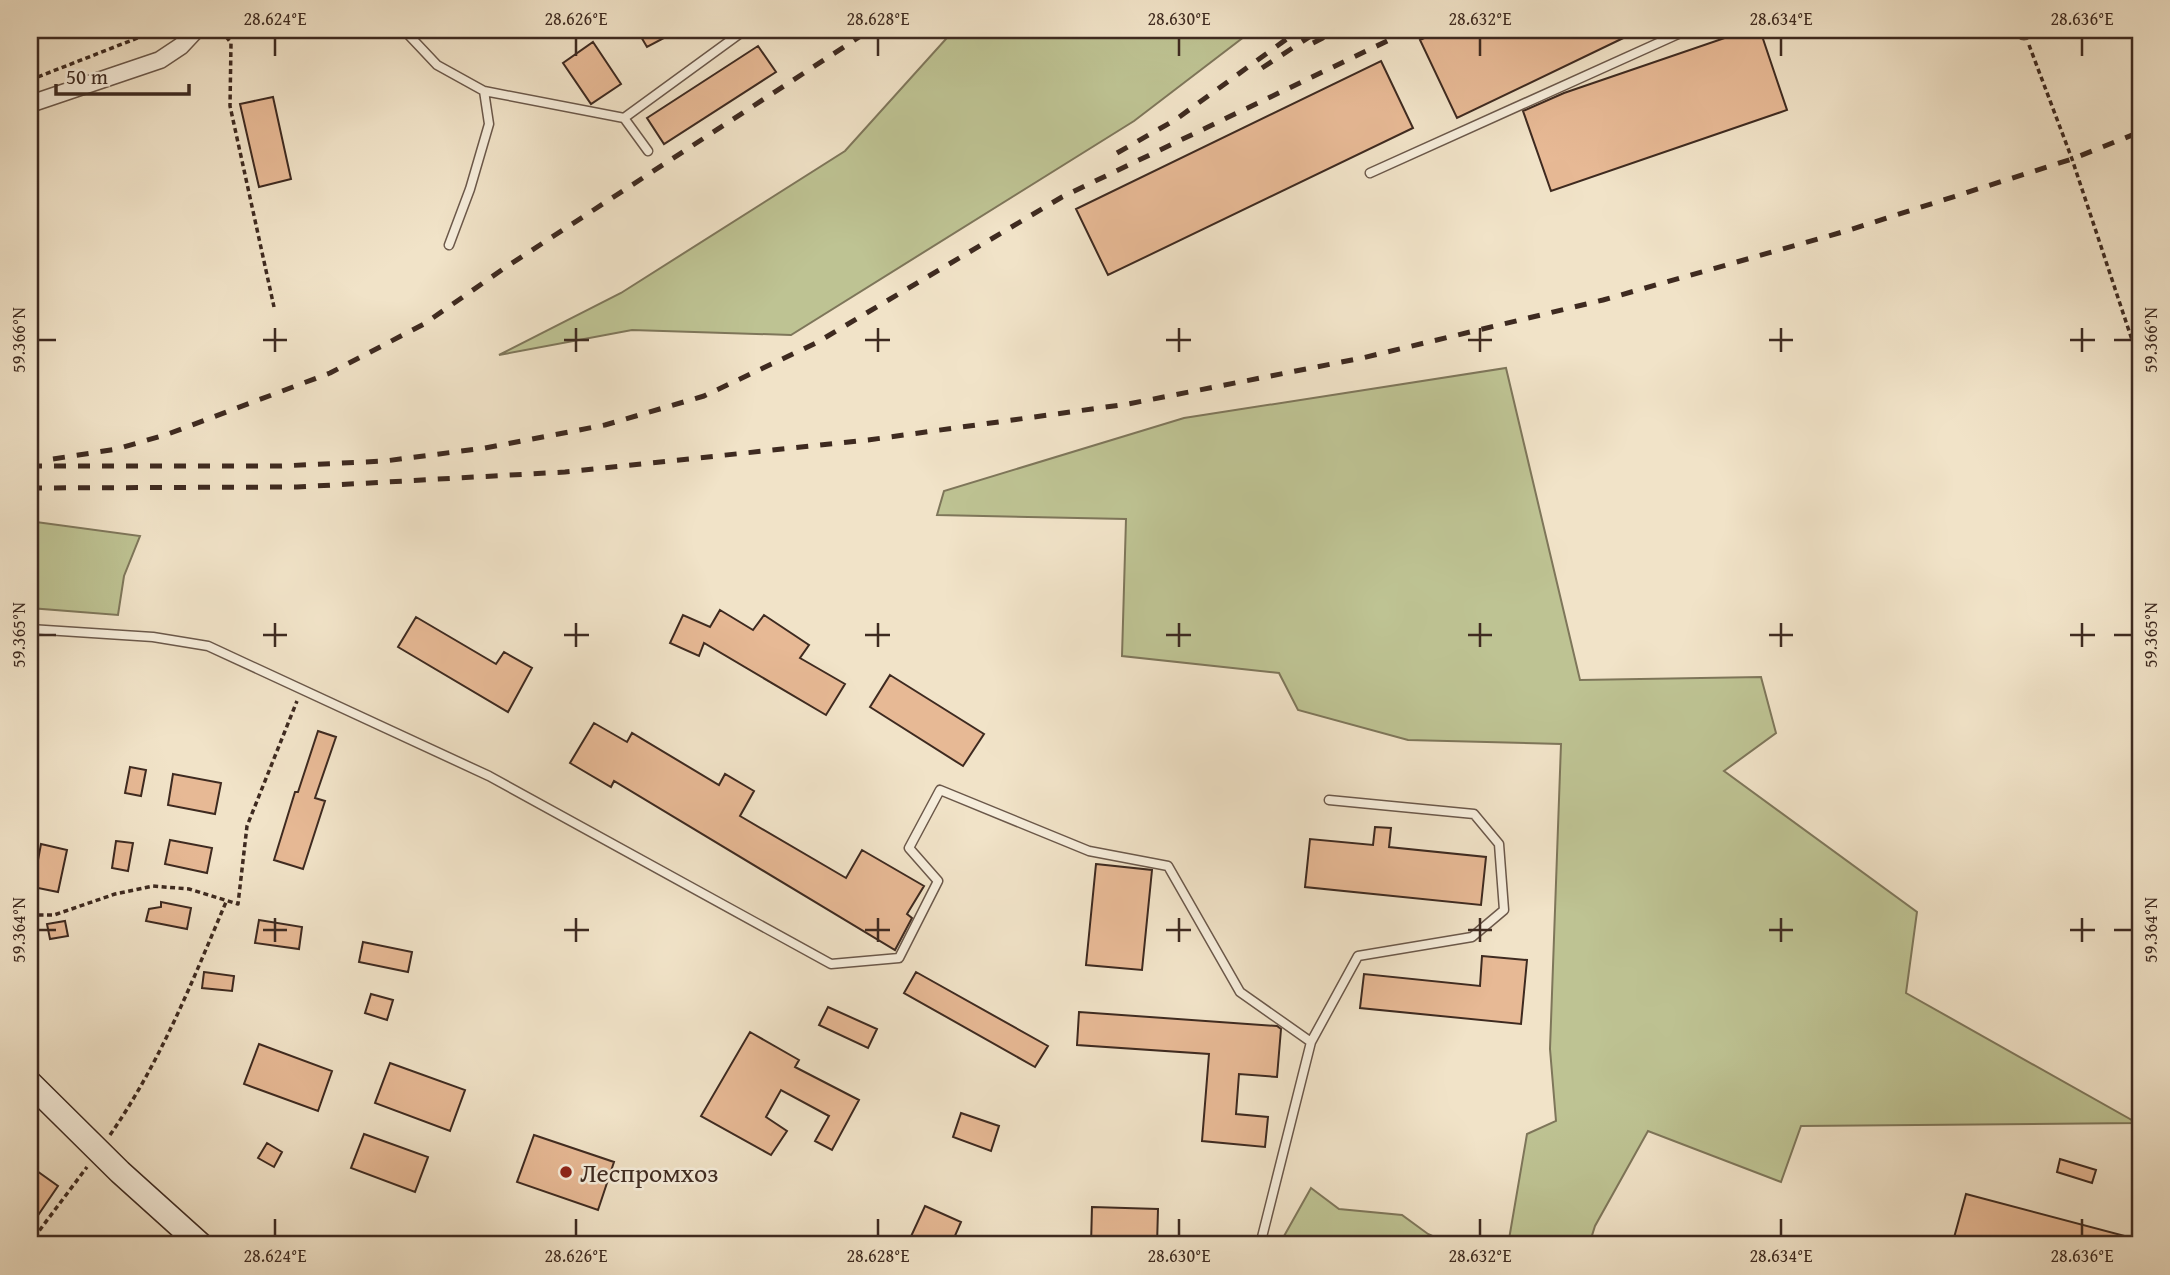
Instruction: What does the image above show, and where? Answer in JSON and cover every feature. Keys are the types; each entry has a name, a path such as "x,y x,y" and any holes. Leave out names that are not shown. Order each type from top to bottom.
{"street":[{"path":"30,104 160,60 181,46 196,30"},
{"path":"34,1097 99,1151 201,1245"}],"lane":[{"path":"404,30 436,65 484,91 624,118 648,151"},
{"path":"1370,173 1687,30"},
{"path":"624,118 742,32"},
{"path":"449,245 470,189 489,124 484,91"},
{"path":"30,629 153,637 208,646 489,776 831,964 899,958 938,881 909,848 940,790 1089,851 1168,866 1240,992 1311,1042"},
{"path":"1260,1245 1311,1042 1358,956 1472,937 1504,911 1499,844 1474,814 1329,800"}],"path":[{"path":"30,79 158,30"},
{"path":"221,30 231,43 230,106 274,307"},
{"path":"2023,30 2072,159 2140,363"},
{"path":"30,915 54,915 115,894 153,886 189,890 238,904 247,826 302,689"},
{"path":"35,1245 33,1239 127,1111 174,1026 226,901"}],"green space":[{"path":"954,30 1253,30 1134,121 791,335 632,330 499,355 621,293 845,151"},
{"path":"1506,368 1580,680 1761,677 1776,733 1724,771 1917,912 1906,993 2137,1123 1801,1126 1781,1182 1648,1131 1595,1226 1589,1245 1508,1245 1527,1134 1556,1121 1550,1049 1561,744 1408,740 1298,710 1279,673 1122,656 1126,519 937,515 944,491 1184,418"},
{"path":"30,523 140,536 124,576 118,615 30,608"},
{"path":"1311,1188 1339,1209 1402,1215 1428,1234 1452,1245 1279,1245"}],"building":[{"path":"637,30 679,30 647,47"},
{"path":"1441,30 1640,30 1457,118 1420,40"},
{"path":"1748,30 1760,30 1787,110 1551,191 1523,111 1564,93"},
{"path":"593,42 621,84 591,104 563,63"},
{"path":"758,46 776,72 664,144 647,118"},
{"path":"1381,61 1413,128 1108,275 1076,209"},
{"path":"273,97 291,179 259,187 240,104"},
{"path":"720,610 753,630 764,615 809,645 800,658 845,684 826,715 704,643 699,656 670,643 683,615 710,627"},
{"path":"416,617 496,664 504,652 532,668 508,712 398,647"},
{"path":"890,675 984,734 963,766 870,707"},
{"path":"594,723 627,742 632,733 719,785 725,774 754,791 740,816 846,878 862,850 924,886 907,914 912,918 895,950 614,781 611,787 570,763"},
{"path":"318,731 336,737 315,798 325,801 303,869 274,860"},
{"path":"130,767 146,770 141,796 125,793"},
{"path":"173,774 221,783 215,814 168,805"},
{"path":"1375,827 1391,828 1389,847 1486,857 1481,905 1305,887 1310,839 1373,845"},
{"path":"170,840 212,848 207,873 165,864"},
{"path":"116,841 133,843 128,871 112,868"},
{"path":"41,844 67,850 58,892 33,887"},
{"path":"1096,864 1152,870 1142,970 1086,965"},
{"path":"161,902 191,908 187,929 146,921 149,909 161,907"},
{"path":"259,920 302,927 299,949 255,943"},
{"path":"65,921 68,936 50,939 47,924"},
{"path":"363,942 412,952 408,972 359,962"},
{"path":"1482,956 1527,960 1521,1024 1360,1008 1364,974 1480,986"},
{"path":"204,972 234,976 232,991 202,988"},
{"path":"916,972 1048,1046 1035,1067 904,993"},
{"path":"371,994 393,1000 387,1020 365,1013"},
{"path":"828,1007 877,1029 868,1048 819,1025"},
{"path":"1079,1012 1277,1026 1281,1029 1277,1077 1239,1074 1236,1114 1268,1117 1265,1147 1202,1141 1209,1054 1077,1045"},
{"path":"750,1032 799,1060 795,1067 859,1100 832,1150 815,1141 829,1116 781,1090 766,1117 787,1131 771,1155 701,1116"},
{"path":"259,1044 332,1071 318,1111 244,1084"},
{"path":"390,1063 465,1090 450,1131 375,1103"},
{"path":"961,1113 999,1126 991,1151 953,1137"},
{"path":"364,1134 428,1157 415,1192 351,1168"},
{"name":"Леспромхоз","path":"534,1135 614,1162 598,1210 517,1182"},
{"path":"267,1143 282,1152 274,1167 258,1158"},
{"path":"2060,1159 2096,1170 2092,1183 2057,1172"},
{"path":"30,1166 58,1186 30,1227"},
{"path":"1966,1194 2140,1240 2140,1245 1952,1245"},
{"path":"925,1206 961,1222 951,1245 907,1245"},
{"path":"1092,1207 1158,1209 1157,1245 1091,1245"}],"railway":[{"path":"53,459 117,449 168,434 330,373 424,324 506,267 870,30"},
{"path":"1117,153 1175,120 1299,30"},
{"path":"1262,68 1320,30"},
{"path":"1313,43 1339,30"},
{"path":"30,466 281,466 385,461 485,448 605,425 704,396 816,343 1062,197 1410,30"},
{"path":"30,488 297,487 565,472 868,440 1128,404 1362,358 1603,300 1846,231 2072,159 2140,132"}],"place":[{"name":"Леспромхоз","path":"566,1172"}]}
